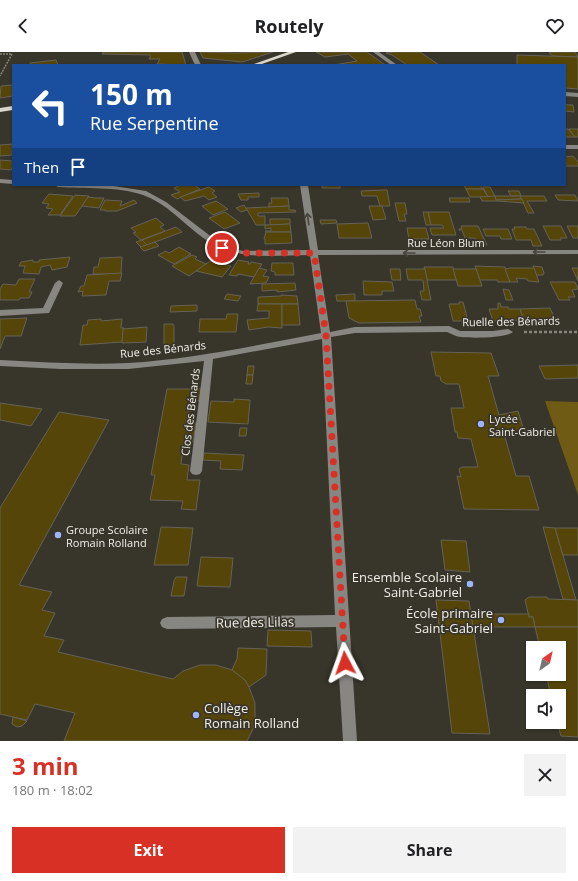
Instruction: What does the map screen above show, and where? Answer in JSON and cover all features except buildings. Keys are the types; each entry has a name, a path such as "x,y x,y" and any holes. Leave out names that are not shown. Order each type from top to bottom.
{"main road":[{"path":"257,64 293,52"},
{"path":"0,110 12,108"}],"street":[{"path":"192,52 198,64"},
{"path":"376,52 393,64"},
{"path":"566,94 578,95"},
{"path":"566,147 578,147"},
{"path":"0,181 12,182"},
{"name":"Rue Léon Blum","path":"71,186 136,191 151,196 216,244 232,251 243,253 578,252"},
{"path":"304,186 326,335 350,741"},
{"path":"0,313 46,311 59,283"},
{"name":"Ruelle des Bénards","path":"326,335 355,330 449,329 458,334 493,334 508,332"},
{"name":"Rue des Bénards","path":"0,363 61,366 128,366 209,357 326,335"},
{"name":"Clos des Bénards","path":"196,471 209,357"},
{"name":"Rue des Lilas","path":"167,623 342,621"}],"path":[{"path":"0,54 12,54 0,76"},
{"name":"Ruelle des Bénards","path":"508,332 578,332"}],"shaded area":[{"path":"545,401 578,402 578,495"}],"place":[{"name":"Lycée Saint-Gabriel","path":"481,424"},
{"name":"Groupe Scolaire Romain Rolland","path":"58,535"},
{"name":"Ensemble Scolaire Saint-Gabriel","path":"470,584"},
{"name":"École primaire Saint-Gabriel","path":"501,620"},
{"name":"Collège Romain Rolland","path":"196,715"}],"route":[{"path":"222,248 243,253 314,253 325,320 345,663"}]}
